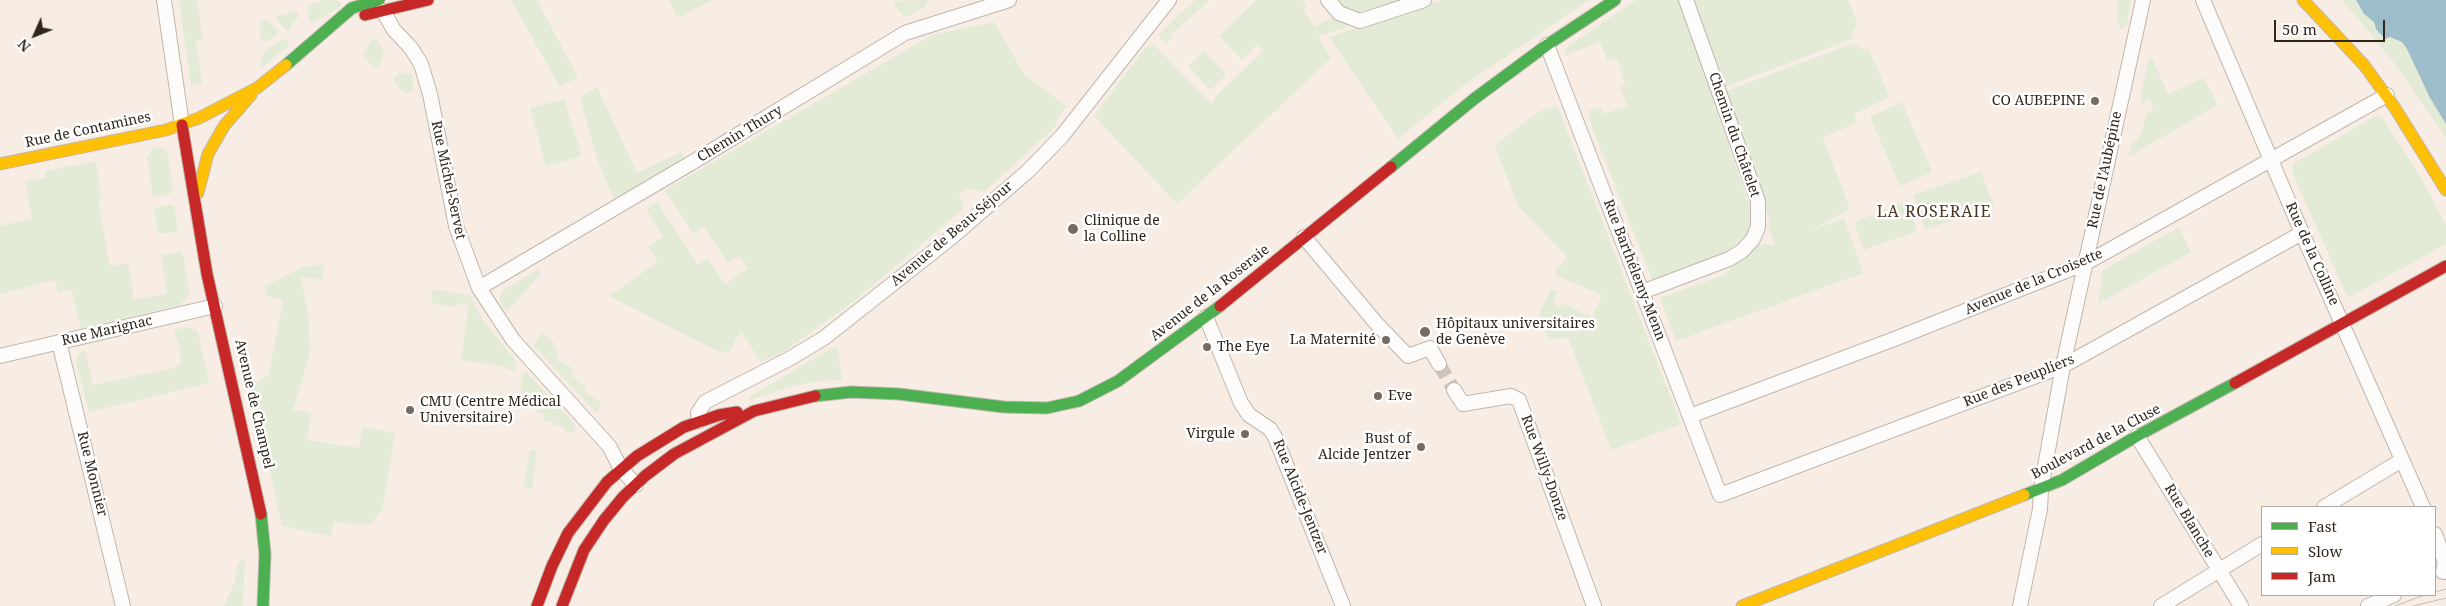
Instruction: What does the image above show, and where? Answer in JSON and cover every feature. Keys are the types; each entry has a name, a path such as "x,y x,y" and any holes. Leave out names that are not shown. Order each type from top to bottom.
{"main road":[{"name":"Avenue de Champel","path":"263,606 265,554 260,501 215,306 196,212 182,125 257,88 283,69 314,38 339,20 381,4 428,0"},
{"name":"Avenue de la Roseraie","path":"537,606 552,566 568,534 592,500 621,469 659,442 699,421 719,415 754,411 804,397 851,392 899,394 1021,408 1056,406 1090,396 1118,382 1206,317 1442,124 1547,45 1615,0"},
{"path":"2304,0 2338,34 2387,95 2446,190"},
{"name":"Avenue de Champel","path":"196,212 200,180 208,154 224,126 257,88"},
{"name":"Rue de Contamines","path":"0,164 182,125"},
{"name":"Boulevard de la Cluse","path":"1742,606 1761,603 2062,480 2137,436 2344,325 2446,266"},
{"name":"Avenue de la Roseraie","path":"562,606 581,556 596,531 636,485 659,464 690,444 754,411"},
{"path":"690,444 699,421"}],"street":[{"path":"164,0 182,125"},
{"name":"Chemin Thury","path":"479,288 905,33 1009,0"},
{"name":"Avenue de Beau-Séjour","path":"699,421 698,413 705,402 789,359 824,338 952,237 1028,171 1062,136 1169,0"},
{"path":"1328,0 1339,13 1360,21 1424,0"},
{"name":"Chemin du Châtelet","path":"1642,292 1729,259 1742,251 1752,239 1758,227 1758,201 1686,0"},
{"name":"Rue de l'Aubépine","path":"2020,606 2040,509 2063,366 2143,0"},
{"name":"Rue de la Colline","path":"2203,0 2302,233 2423,506"},
{"name":"Rue Michel-Servet","path":"381,4 394,30 411,48 420,64 430,94 456,226 479,288 513,340 609,446 621,469 636,485"},
{"name":"Rue Barthélemy-Menn","path":"1547,45 1720,495"},
{"name":"Avenue de la Croisette","path":"1690,416 1897,338 2086,263 2387,95"},
{"name":"Rue des Peupliers","path":"1720,495 2063,366 2302,233"},
{"path":"1304,237 1376,323 1408,356 1430,348 1439,364"},
{"name":"Rue Marignac","path":"0,356 215,306"},
{"name":"Rue Alcide-Jentzer","path":"1206,317 1241,403 1250,415 1270,429 1275,437 1343,606"},
{"name":"Rue Monnier","path":"59,342 123,606"},
{"name":"Rue Willy-Donze","path":"1454,390 1463,404 1511,396 1519,400 1594,606"},
{"name":"Rue Blanche","path":"2137,436 2241,606"},
{"path":"2326,506 2402,460"},
{"path":"2436,537 2445,562 2441,574"},
{"path":"2161,606 2261,545"},
{"path":"2368,606 2392,596"}],"green space":[{"path":"179,0 197,0 203,40 196,41 202,84 191,85"},
{"path":"323,0 339,1 342,5 315,22 309,22 308,7 312,3 318,3"},
{"path":"511,0 537,0 578,77 560,87"},
{"path":"669,0 712,0 678,18"},
{"path":"928,0 925,7 906,17 900,13 893,1"},
{"path":"1195,0 1210,0 1170,36 1172,38 1166,44 1159,36 1160,33"},
{"path":"1256,0 1303,0 1306,8 1303,10 1315,27 1333,17 1351,26 1318,36 1331,58 1177,204 1094,116 1146,47 1154,45 1212,104 1217,95 1263,51 1257,45 1242,60 1219,36"},
{"path":"1336,0 1401,0 1362,12 1349,12"},
{"path":"1442,0 1589,0 1464,85 1398,139 1329,37"},
{"path":"1636,0 1678,0 1754,218 1748,232 1722,257 1660,281 1652,279 1592,127 1588,111 1601,107 1604,114 1627,106 1620,87 1625,85 1617,58 1608,61 1600,42 1566,55 1565,51 1569,45"},
{"path":"1694,0 1848,0 1858,24 1853,31 1852,39 1725,87"},
{"path":"2118,0 2131,0 2127,25 2120,30 2117,15"},
{"path":"2342,0 2356,0 2364,14 2374,22 2376,29 2402,42 2430,98 2446,124 2446,138 2392,60"},
{"path":"291,11 298,13 299,16 292,24 291,29 287,31 277,20 276,16 287,14"},
{"path":"265,19 279,31 277,35 265,42 260,38 261,29 259,25"},
{"path":"994,22 1024,74 1066,106 1054,128 984,192 967,188 958,196 964,203 963,209 853,302 783,352 761,362 741,331 729,352 717,351 609,296 658,262 648,247 663,236 646,209 657,202 698,265 707,258 725,284 748,268 740,256 728,263 704,227 693,234 665,190 932,35"},
{"path":"373,38 377,40 384,52 378,67 374,68 363,55"},
{"path":"284,39 289,41 288,46 263,67 259,66 263,54 271,46"},
{"path":"1854,43 1861,49 1869,50 1889,95 1886,99 1854,114 1858,122 1823,138 1850,209 1811,231 1844,218 1863,273 1676,341 1660,298 1724,275 1759,244 1775,245 1769,229 1769,217 1726,91"},
{"path":"1204,51 1225,72 1225,76 1213,88 1208,88 1188,66"},
{"path":"2152,58 2168,94 2204,78 2218,105 2128,157 2131,145 2142,132 2146,114 2153,110 2150,99 2141,104 2143,94 2141,93 2148,60"},
{"path":"410,72 413,75 413,90 406,94 394,82 394,78 398,74"},
{"path":"597,87 637,173 681,152 687,162 615,201 596,156 580,98"},
{"path":"564,99 582,156 546,166 530,108"},
{"path":"1902,102 1932,172 1900,186 1870,117"},
{"path":"1557,105 1681,424 1611,450 1568,337 1549,340 1539,314 1551,289 1558,292 1553,303 1560,307 1562,303 1592,317 1602,295 1557,276 1555,272 1567,257 1518,206 1495,145 1538,112"},
{"path":"2377,115 2382,117 2417,171 2446,225 2446,244 2348,298 2292,172 2293,164"},
{"path":"152,148 164,149 168,155 173,190 168,195 153,197 147,158"},
{"path":"96,161 101,197 98,200 110,266 128,263 134,299 167,294 161,255 180,252 184,257 189,295 180,305 81,328 71,289 58,292 55,280 0,294 0,226 32,219 25,181 46,178 45,171"},
{"path":"1981,172 1994,206 1925,230 1913,195"},
{"path":"1907,201 1917,231 1864,250 1854,222"},
{"path":"174,206 178,229 176,232 158,234 154,208"},
{"path":"2179,227 2191,252 2098,304 2103,270"},
{"path":"324,265 322,280 301,277 309,320 310,353 293,410 311,413 307,440 359,448 363,426 395,434 382,510 371,524 356,525 334,521 331,536 282,526 252,387 269,374 283,300 267,296 265,286 303,267"},
{"path":"539,269 541,274 508,311 504,309 499,301 503,290"},
{"path":"433,289 470,296 483,320 516,361 515,371 507,369 507,367 461,360 468,306 457,303 456,307 431,303"},
{"path":"188,327 198,332 209,383 89,412 76,362 79,354 85,350 93,385 173,368 182,363 174,330"},
{"path":"541,333 553,341 557,352 556,359 574,369 571,375 584,386 586,393 602,403 596,413 533,345"},
{"path":"837,345 842,380 818,381 792,386 750,400 749,397"},
{"path":"523,373 527,373 575,424 574,433 564,431 563,427 553,425 553,422 544,421 542,413 536,412 537,404 519,401"},
{"path":"530,449 537,451 532,488 524,486"},
{"path":"245,559 243,606 224,606 234,584 238,563"}],"water":[{"path":"2356,0 2446,0 2446,124 2430,98 2402,42 2390,37 2385,39 2376,29 2374,22 2364,14"}],"tunnel":[{"path":"1439,364 1454,390"}],"tram line":[{"path":"2436,592 2446,589"},
{"path":"2395,606 2421,596"},
{"path":"2413,606 2446,598"}],"traffic: fast":[{"path":"286,65 352,8 379,0"},
{"path":"1391,167 1474,99 1547,45 1615,0"},
{"path":"815,396 851,392 899,394 1004,407 1047,408 1079,401 1118,381 1220,306"},
{"path":"2024,495 2062,480 2137,436 2235,383"},
{"path":"261,514 265,554 263,606"}],"traffic: slow":[{"path":"2303,0 2364,65 2393,105 2446,190"},
{"path":"0,164 166,130 199,118 257,88 286,65"},
{"path":"198,193 208,154 224,126 251,95"},
{"path":"1742,606 2024,495"}],"traffic: jam":[{"path":"365,15 428,0"},
{"path":"182,125 207,274 261,514"},
{"path":"1220,306 1391,167"},
{"path":"2235,383 2446,266"},
{"path":"562,606 584,550 604,520 623,497 645,476 674,454 754,411 815,396"},
{"path":"537,606 552,566 568,533 607,482 637,456 684,427 719,415 737,412"}],"place":[{"name":"CO AUBEPINE","path":"2095,101"},
{"name":"Clinique de la Colline","path":"1073,229"},
{"name":"Hôpitaux universitaires de Genève","path":"1425,332"},
{"name":"La Maternité","path":"1386,340"},
{"name":"The Eye","path":"1207,347"},
{"name":"Eve","path":"1378,396"},
{"name":"CMU (Centre Médical Universitaire)","path":"410,410"},
{"name":"Virgule","path":"1245,434"},
{"name":"Bust of Alcide Jentzer","path":"1421,447"}],"district":[{"name":"LA ROSERAIE","path":"1934,212"}]}
